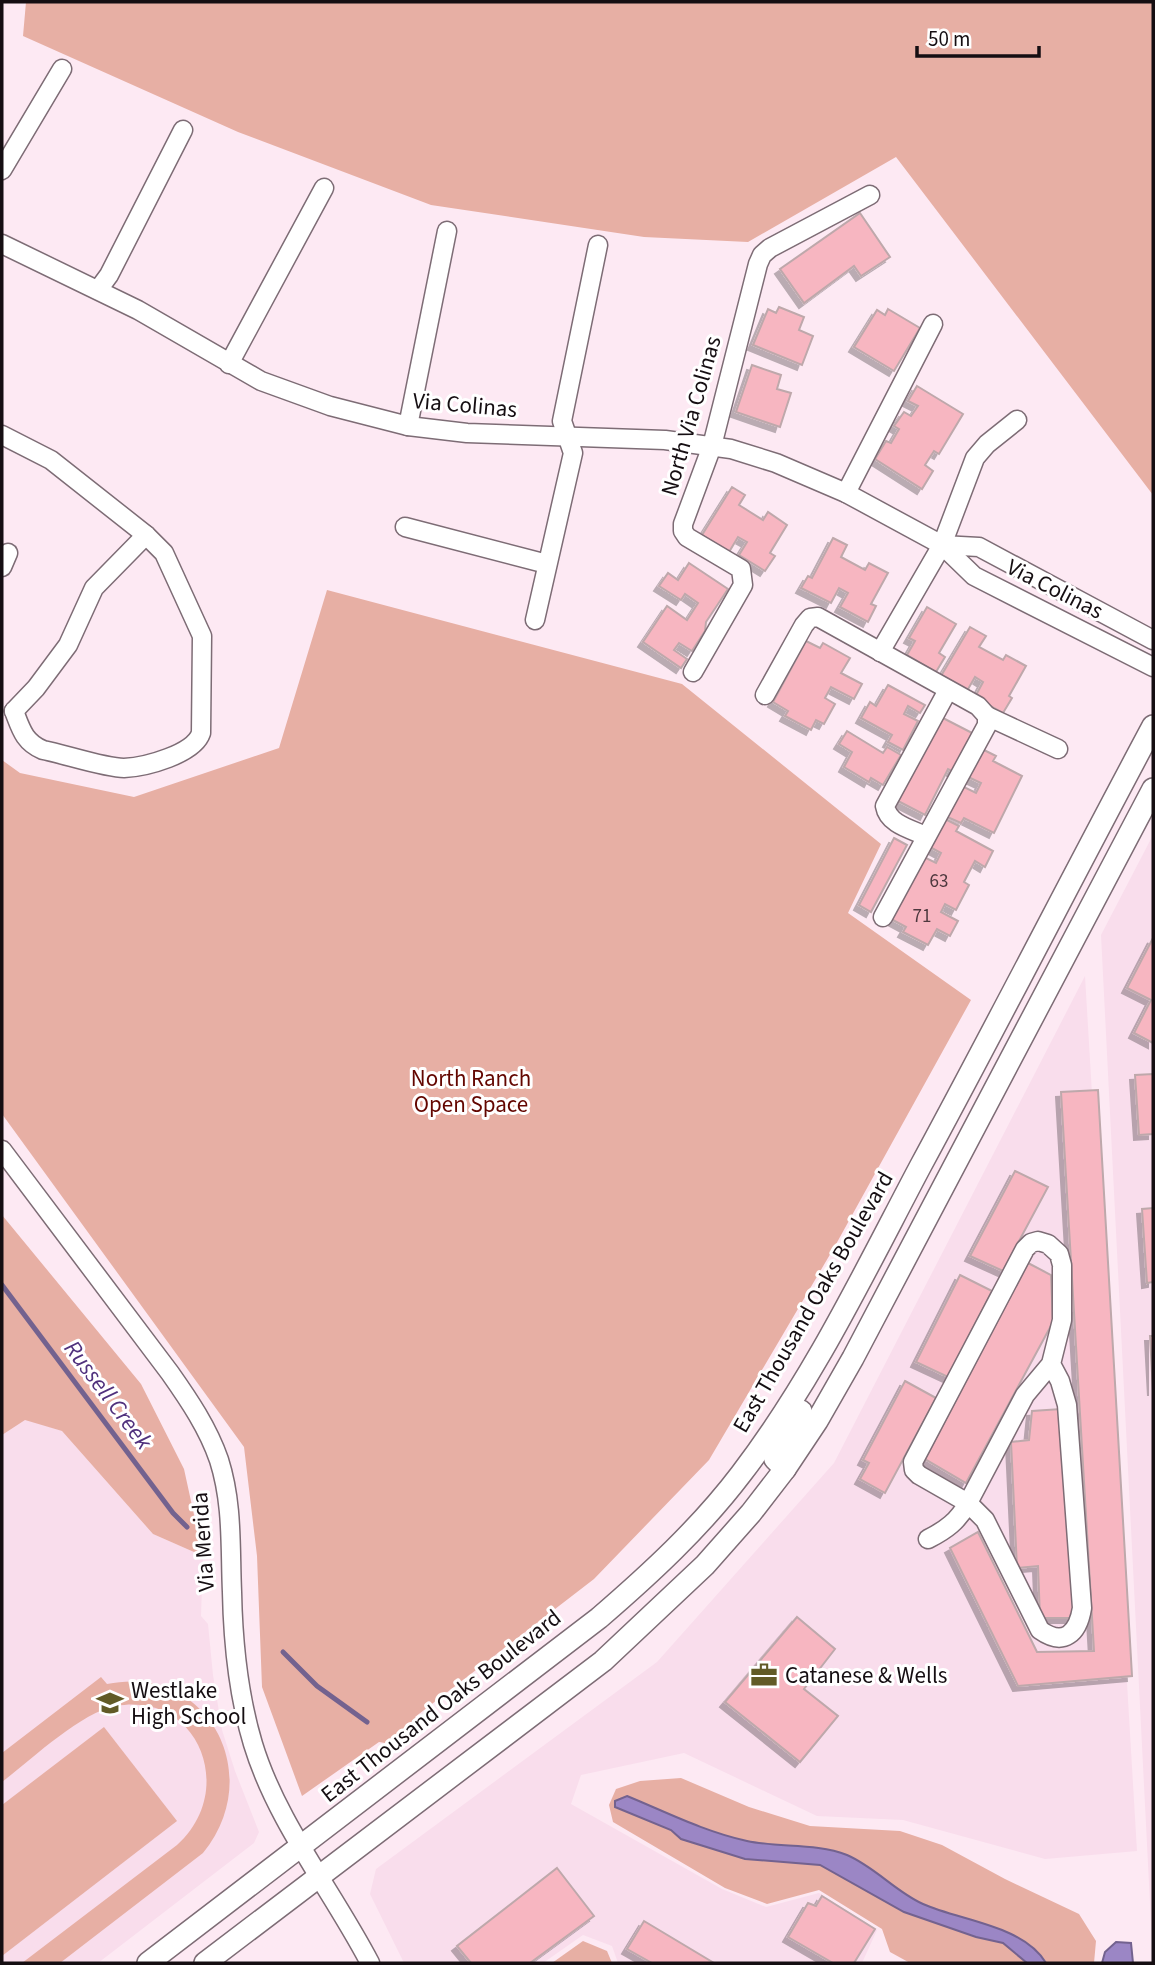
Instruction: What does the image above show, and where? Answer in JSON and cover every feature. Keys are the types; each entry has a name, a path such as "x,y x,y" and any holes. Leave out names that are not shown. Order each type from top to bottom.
{"main road":[{"name":"East Thousand Oaks Boulevard","path":"205,1963 310,1860 649,1574 692,1531 740,1475 777,1423 840,1317 1153,726"},
{"name":"East Thousand Oaks Boulevard","path":"148,1963 310,1860 603,1661 705,1564 751,1513 817,1421 853,1358 1153,789"},
{"path":"785,1469 775,1459 775,1454 837,1348 840,1317"}],"street":[{"path":"2,170 62,69"},
{"path":"98,290 109,275 183,130"},
{"path":"229,364 324,188"},
{"name":"North Via Colinas","path":"694,672 743,585 741,569 687,537 683,524 712,446 758,264 762,255 770,248 870,195"},
{"path":"408,426 447,231"},
{"name":"Via Colinas","path":"2,244 138,310 261,381 317,402 408,426 467,433 665,440 712,446 776,463 846,493 943,545 974,576 1153,667"},
{"path":"535,620 573,453 562,421 598,246"},
{"path":"846,493 933,324"},
{"path":"880,652 943,545 975,458 987,444 1017,420"},
{"path":"2,435 51,460 146,535 164,553 202,636 201,733 198,742 187,751 122,768 43,750 33,745 25,738 8,708 36,688 68,645 94,588 146,535"},
{"path":"405,527 547,564"},
{"name":"Via Colinas","path":"943,545 979,547 1153,640"},
{"path":"765,695 810,618 818,617 978,706 987,716 1058,749"},
{"path":"926,836 893,821 887,815 885,806 948,690"},
{"path":"883,917 987,725 987,716"},
{"name":"Via Merida","path":"2,1150 170,1373 195,1409 211,1442 227,1490 232,1527 235,1654 242,1698 258,1755 270,1786 370,1963"},
{"path":"928,1539 954,1523 968,1503 1025,1395 1051,1364 1062,1320 1062,1265 1059,1254 1048,1244 1038,1241 1025,1249 913,1462 919,1475 968,1503 977,1511 992,1531 1040,1630 1061,1638 1073,1632 1080,1622 1082,1608 1067,1405 1060,1381 1051,1364"}],"shaded area":[{"path":"1153,835 1153,1963 1101,935"},
{"path":"1085,976 1137,1851 1045,1859 903,1820 817,1816 684,1753 581,1775 571,1804 722,1889 766,1907 819,1893 877,1930 862,1963 618,1963 612,1946 583,1935 543,1963 404,1963 370,1894 376,1869 657,1662 834,1463"},
{"name":"Westlake High School","path":"25,1419 62,1431 153,1534 203,1556 201,1616 208,1624 222,1730 259,1832 254,1843 98,1963 2,1963 2,1435"},
{"path":"627,1796 731,1837 759,1843 823,1849 847,1855 923,1904 1007,1932 1022,1940 1036,1950 1046,1963 1027,1963 1003,1943 976,1937 904,1912 820,1865 745,1859 681,1839 671,1830 615,1807 615,1801"},
{"path":"1116,1942 1131,1943 1133,1963 1102,1963 1105,1952"}],"green space":[{"path":"26,2 1153,2 1153,495 896,157 748,242 644,237 431,205 238,132 23,36"},
{"name":"North Ranch Open Space","path":"327,590 682,684 881,844 848,913 971,1000 835,1246 709,1460 594,1579 415,1717 418,1720 385,1743 379,1742 302,1796 262,1687 257,1556 244,1447 2,1114 2,760 20,773 134,797 279,748"},
{"path":"2,1215 141,1384 184,1469 203,1556 153,1534 62,1431 25,1420 2,1435"},
{"path":"101,1677 107,1684 143,1682 174,1691 199,1708 217,1731 227,1760 229,1791 221,1822 203,1853 60,1963 22,1963 177,1845 195,1823 205,1798 206,1773 200,1749 187,1729 169,1714 145,1705 116,1706 88,1717 2,1782 2,1753"},
{"path":"104,1727 177,1821 2,1956 2,1805"},
{"path":"681,1778 749,1807 810,1826 900,1831 942,1845 1079,1914 1096,1941 1094,1963 910,1963 890,1952 882,1929 819,1890 767,1904 725,1888 613,1822 609,1805 616,1789 640,1781"},
{"path":"583,1941 607,1951 612,1963 552,1963"}],"building":[{"path":"860,213 890,257 861,276 854,266 804,303 780,269"},
{"path":"779,307 804,317 799,330 813,336 802,365 753,345 768,309 776,313"},
{"path":"888,309 920,328 894,371 854,347 877,310 885,315"},
{"path":"752,365 781,375 777,389 791,393 780,427 736,412"},
{"path":"917,386 963,414 939,454 934,451 925,465 933,471 922,489 875,459 886,441 891,443 899,429 894,426 904,412 911,416 918,406 908,401"},
{"path":"732,487 745,495 739,505 763,520 768,512 787,525 770,553 775,556 765,571 739,555 747,542 738,537 729,552 702,535"},
{"path":"833,538 847,545 841,557 865,570 869,563 888,573 871,604 876,606 868,622 840,607 848,593 839,588 831,603 801,588 808,576 812,578"},
{"path":"689,563 728,589 706,622 705,631 692,651 679,643 674,650 687,659 681,668 643,642 667,606 687,620 698,603 685,594 681,600 659,586 668,573 678,580"},
{"path":"927,607 956,624 939,653 945,657 936,672 907,655 915,641 909,638"},
{"path":"970,627 986,636 979,647 1003,660 1006,655 1026,666 1003,713 975,697 983,682 975,677 967,691 941,676"},
{"path":"806,641 820,648 823,643 850,658 841,673 862,684 854,699 831,687 825,698 835,704 824,724 816,720 811,730 785,716 788,711 773,702"},
{"path":"888,685 925,705 920,713 908,706 904,714 918,721 903,750 888,742 892,735 861,718 870,702 876,706"},
{"path":"941,717 978,736 958,774 948,769 925,815 898,801"},
{"path":"847,731 883,753 887,747 901,755 883,785 871,778 869,782 844,767 852,752 839,744"},
{"path":"980,748 996,756 993,761 1022,776 994,833 964,818 961,823 945,816 960,785 976,793 981,783 966,776"},
{"path":"943,818 959,826 956,831 993,851 985,867 975,861 964,882 969,885 956,910 945,904 941,912 958,921 950,936 937,929 928,945 903,932 906,927 891,919 924,857 936,863 941,853 928,846"},
{"path":"894,838 907,845 871,912 859,905"},
{"path":"1153,938 1153,1043 1134,1033 1151,1000 1127,988"},
{"path":"1153,1074 1153,1134 1139,1135 1135,1075"},
{"path":"1098,1090 1132,1676 1018,1686 950,1548 978,1532 1037,1652 1094,1651 1061,1092"},
{"path":"1015,1171 1048,1187 1003,1271 970,1256"},
{"path":"1153,1208 1153,1282 1147,1283 1142,1209"},
{"path":"1028,1263 1051,1275 1053,1322 966,1483 925,1459"},
{"path":"960,1275 992,1291 948,1377 916,1362"},
{"path":"1150,1336 1153,1336 1153,1391"},
{"path":"905,1381 936,1398 885,1493 860,1479 869,1463 863,1460"},
{"path":"1061,1409 1074,1618 1040,1618 1038,1566 1017,1568 1011,1442 1029,1440 1032,1411"},
{"path":"797,1617 835,1649 804,1689 838,1716 800,1762 725,1702"},
{"path":"557,1868 594,1916 530,1963 471,1963 457,1946"},
{"path":"822,1896 875,1929 854,1963 833,1963 788,1937 808,1903 816,1906"},
{"path":"644,1921 714,1963 652,1963 627,1949"}],"waterway":[{"name":"Russell Creek","path":"2,1285 173,1513 187,1527"},
{"name":"Russell Creek","path":"283,1652 317,1686 367,1722"}],"place":[{"name":"Catanese & Wells","path":"764,1675"},
{"name":"Westlake High School","path":"110,1703"}]}
